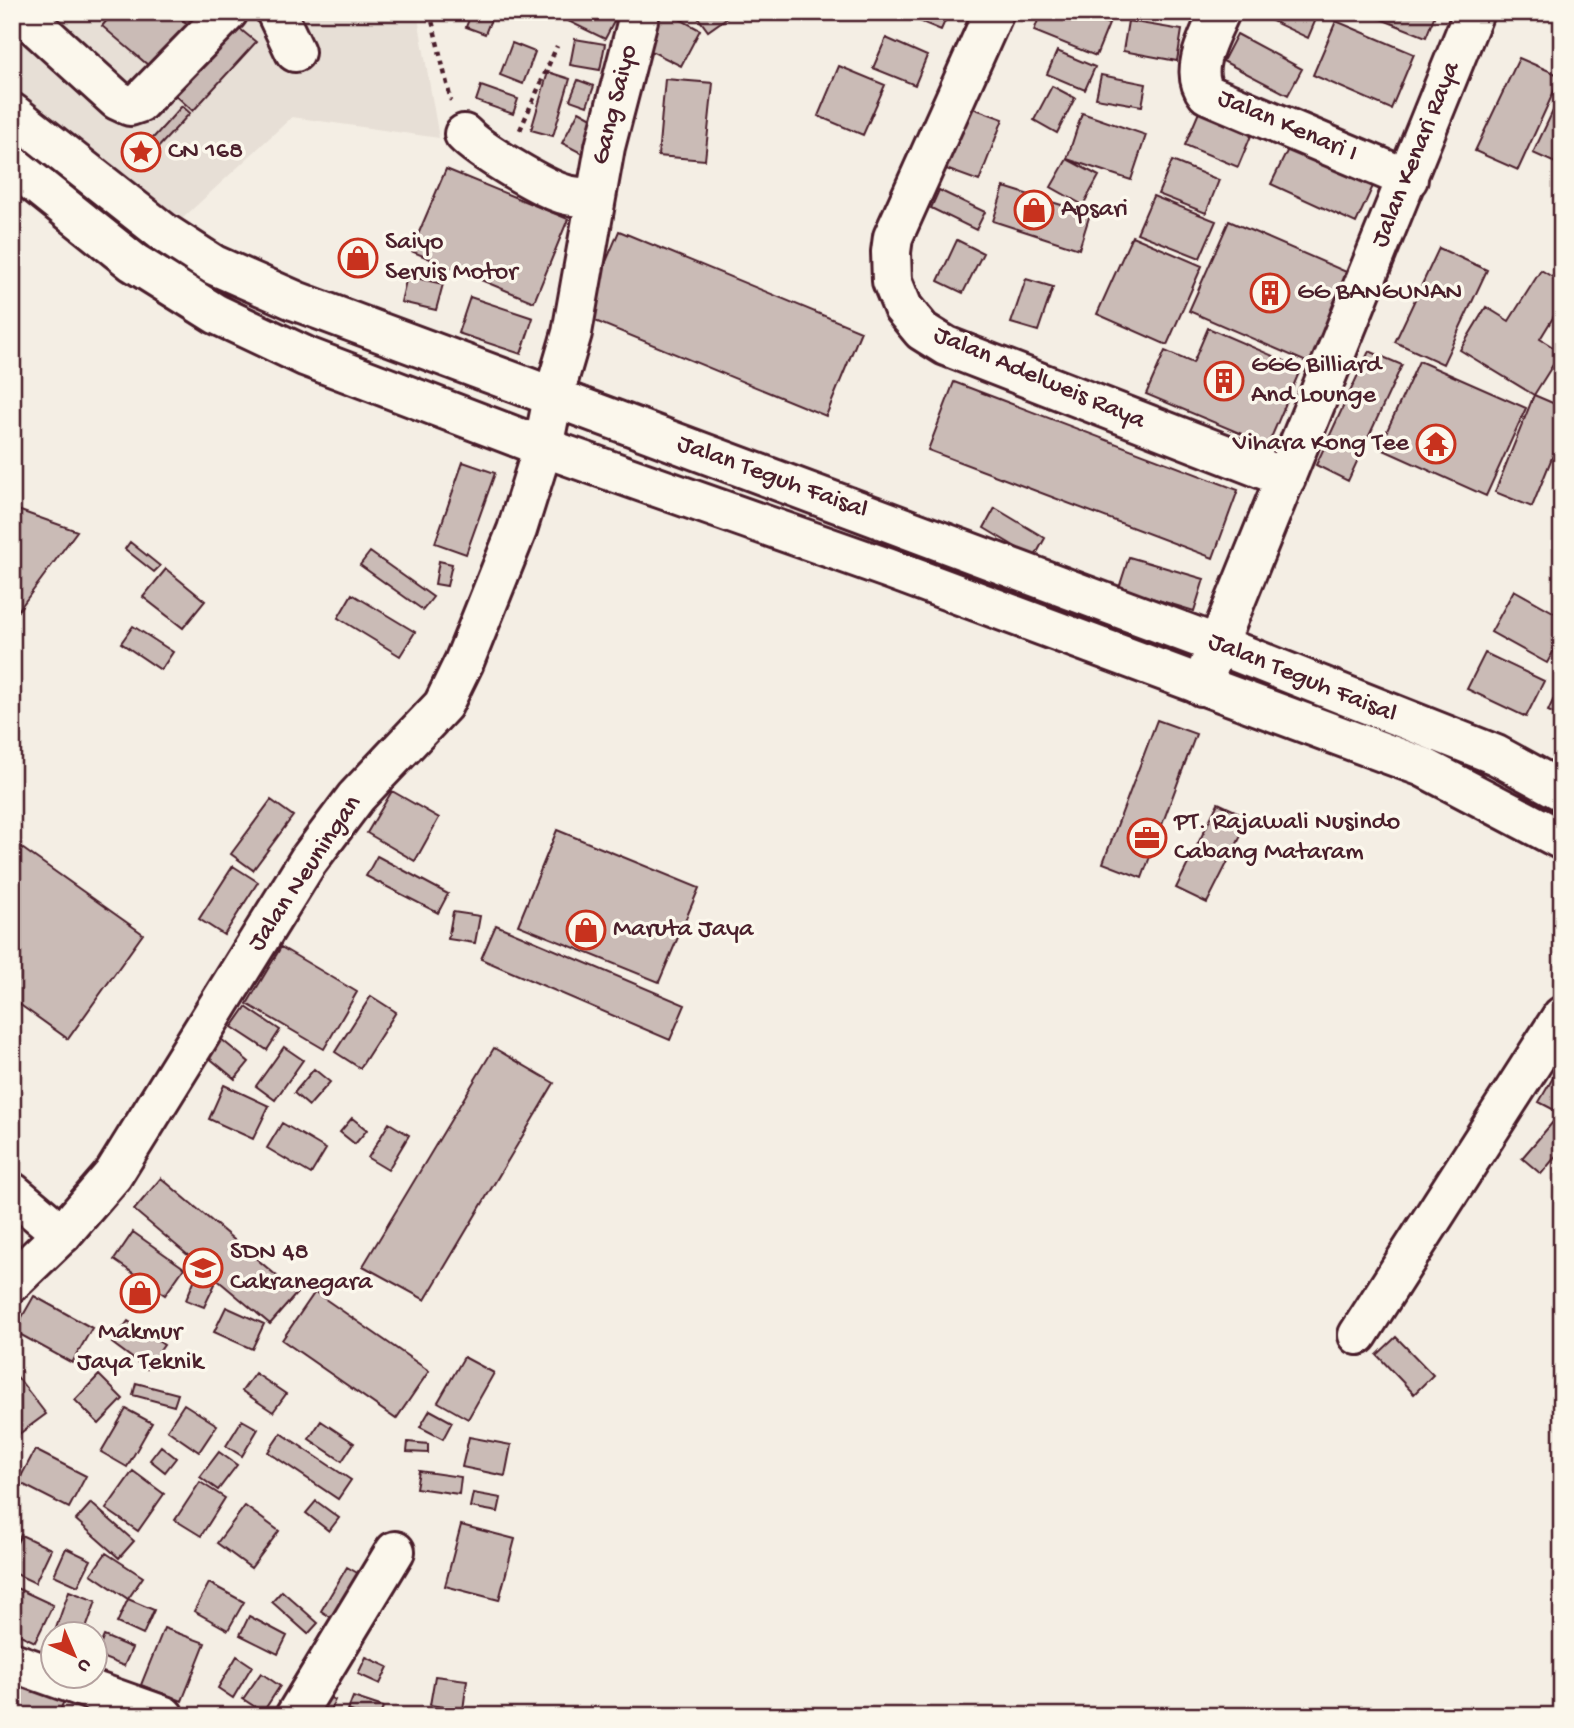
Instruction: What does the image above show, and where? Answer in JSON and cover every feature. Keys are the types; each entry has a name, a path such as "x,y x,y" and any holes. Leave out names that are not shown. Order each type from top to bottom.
{"main road":[{"path":"20,12 117,100 130,106 139,103 228,12"},
{"path":"276,12 295,52"},
{"name":"Gang Saiyo","path":"553,398 572,333 594,198 640,12"},
{"name":"Jalan Adelweis Raya","path":"995,12 893,237 892,281 903,308 922,331 946,346 1286,478"},
{"name":"Jalan Kenari I","path":"1220,12 1201,60 1200,81 1207,94 1408,178"},
{"name":"Jalan Kenari Raya","path":"1201,686 1474,12"},
{"name":"Jalan Teguh Faisal","path":"12,113 163,232 214,265 296,302 906,526 1216,644 1496,755 1562,790"},
{"path":"464,134 506,163 559,192 594,198"},
{"name":"Jalan Teguh Faisal","path":"12,165 132,262 216,314 307,356 543,447 887,568 1423,767 1562,840"},
{"name":"Jalan Neuningan","path":"12,1282 62,1234 113,1175 332,829 443,705 455,684 517,530 543,447 553,398"},
{"path":"1021,618 1039,577"},
{"path":"1358,1335 1562,1016"},
{"path":"12,1192 62,1234"},
{"path":"295,1716 395,1550"},
{"path":"12,1662 164,1716"}],"path":[{"path":"430,12 453,111 464,134"},
{"path":"506,163 557,46"}],"shaded area":[{"path":"12,12 417,12 439,138 292,117 170,230 12,101"}],"building":[{"path":"114,12 174,12 192,28 155,71 102,26"},
{"path":"472,12 494,12 485,34 466,27"},
{"path":"562,12 619,12 605,39 560,17"},
{"path":"656,12 667,12 700,30 681,66 639,45"},
{"path":"694,12 735,12 708,31"},
{"path":"898,12 949,12 941,30"},
{"path":"1041,12 1081,12 1109,24 1096,56 1034,31"},
{"path":"1253,12 1319,12 1308,38"},
{"path":"1363,12 1436,12 1426,37"},
{"path":"1128,21 1182,30 1177,61 1123,51"},
{"path":"1336,21 1414,54 1391,109 1313,75"},
{"path":"234,24 256,42 193,111 172,92"},
{"path":"1237,34 1302,69 1288,95 1223,61"},
{"path":"886,38 927,56 915,85 873,68"},
{"path":"575,39 605,44 600,70 570,65"},
{"path":"512,43 535,52 523,84 500,75"},
{"path":"1057,51 1095,67 1085,90 1047,74"},
{"path":"1519,58 1561,76 1518,170 1475,151"},
{"path":"839,66 885,85 863,135 818,116"},
{"path":"548,72 570,79 553,136 531,130"},
{"path":"1101,75 1146,84 1142,106 1096,98"},
{"path":"665,79 713,83 705,160 658,156"},
{"path":"578,80 594,86 587,106 570,100"},
{"path":"481,86 518,99 513,114 476,101"},
{"path":"1052,86 1075,98 1057,133 1034,120"},
{"path":"1562,92 1562,166 1533,153"},
{"path":"1202,105 1255,126 1238,167 1185,145"},
{"path":"182,106 190,113 143,164 136,157"},
{"path":"970,107 1003,119 979,181 946,169"},
{"path":"579,111 599,122 583,154 562,143"},
{"path":"1082,113 1146,135 1131,180 1067,159"},
{"path":"1290,145 1374,184 1356,223 1271,184"},
{"path":"1067,159 1099,176 1083,205 1051,187"},
{"path":"1172,161 1219,180 1206,213 1158,194"},
{"path":"446,169 568,219 534,302 411,251"},
{"path":"1004,187 1090,214 1079,249 993,221"},
{"path":"939,190 985,212 976,230 931,208"},
{"path":"1153,196 1216,221 1200,258 1137,233"},
{"name":"GG BANGUNAN","path":"1229,221 1351,274 1311,364 1189,311"},
{"path":"619,231 861,331 826,416 583,316"},
{"path":"1132,236 1202,266 1167,345 1097,314"},
{"path":"957,240 983,253 963,293 938,281"},
{"path":"1439,248 1487,270 1443,364 1395,342"},
{"path":"1541,270 1562,283 1562,303 1540,339 1561,352 1534,395 1460,350 1486,307 1509,321"},
{"path":"407,276 443,284 436,310 401,302"},
{"path":"1026,279 1053,287 1038,331 1011,323"},
{"path":"470,297 533,318 521,354 458,333"},
{"name":"GGG Billiard And Lounge","path":"1208,328 1301,368 1268,445 1146,394 1165,351 1193,363"},
{"path":"1369,351 1402,365 1348,481 1316,465"},
{"path":"1419,361 1526,408 1486,496 1379,448"},
{"path":"954,382 1238,490 1213,558 928,450"},
{"path":"1534,395 1562,407 1562,433 1532,507 1495,492"},
{"path":"463,462 495,473 466,554 435,543"},
{"path":"12,508 77,531 12,619"},
{"path":"995,508 1045,538 1034,558 984,528"},
{"path":"130,542 160,566 154,572 125,549"},
{"path":"370,552 433,597 423,610 360,565"},
{"path":"1129,557 1204,579 1194,611 1119,588"},
{"path":"439,561 452,564 447,586 435,584"},
{"path":"166,569 205,601 183,628 143,597"},
{"path":"1514,590 1562,617 1562,636 1547,663 1491,632"},
{"path":"352,594 415,632 400,656 338,618"},
{"path":"133,626 173,652 161,670 121,643"},
{"path":"1485,653 1544,681 1526,717 1467,689"},
{"path":"1562,681 1562,717 1548,711"},
{"path":"1157,720 1196,734 1142,878 1103,863"},
{"path":"392,791 439,818 415,861 367,833"},
{"path":"271,800 293,816 253,870 231,854"},
{"path":"1218,803 1250,818 1207,903 1176,888"},
{"path":"557,830 699,888 659,982 518,925"},
{"path":"12,841 143,934 68,1039 12,999"},
{"path":"377,856 448,894 438,913 366,876"},
{"path":"233,866 258,882 224,935 199,919"},
{"path":"453,912 480,916 475,943 448,939"},
{"path":"496,925 685,1005 670,1040 481,959"},
{"path":"281,947 357,992 324,1049 247,1004"},
{"path":"371,996 396,1012 360,1068 335,1052"},
{"path":"246,1007 280,1030 267,1050 232,1027"},
{"path":"221,1039 249,1062 235,1079 207,1056"},
{"path":"284,1047 303,1060 275,1100 256,1086"},
{"path":"494,1048 554,1083 425,1300 363,1266"},
{"path":"1562,1062 1562,1114 1539,1102"},
{"path":"314,1069 330,1082 309,1106 294,1093"},
{"path":"224,1085 269,1106 253,1139 209,1119"},
{"path":"352,1118 367,1130 355,1144 340,1132"},
{"path":"1553,1122 1562,1130 1562,1149 1541,1174 1522,1158"},
{"path":"282,1123 326,1149 311,1174 267,1148"},
{"path":"389,1123 409,1135 388,1170 368,1158"},
{"path":"161,1178 297,1293 270,1324 134,1210"},
{"path":"133,1232 184,1268 165,1295 114,1260"},
{"path":"196,1276 215,1284 204,1307 186,1300"},
{"path":"315,1292 429,1371 396,1419 282,1340"},
{"path":"34,1296 92,1328 72,1363 14,1331"},
{"path":"226,1307 264,1324 252,1349 214,1332"},
{"path":"128,1321 164,1345 147,1369 112,1343"},
{"path":"1396,1337 1433,1375 1414,1394 1377,1355"},
{"path":"464,1357 494,1373 468,1419 438,1402"},
{"path":"12,1370 46,1414 15,1437 12,1432"},
{"path":"255,1373 286,1394 273,1412 242,1391"},
{"path":"99,1375 123,1399 99,1424 75,1400"},
{"path":"136,1383 178,1394 174,1406 133,1395"},
{"path":"184,1404 217,1425 199,1452 167,1430"},
{"path":"126,1409 152,1423 127,1467 101,1452"},
{"path":"430,1410 452,1422 443,1439 420,1427"},
{"path":"242,1420 258,1429 242,1456 226,1446"},
{"path":"321,1421 354,1443 342,1461 309,1439"},
{"path":"281,1433 351,1480 338,1499 268,1452"},
{"path":"469,1437 511,1445 505,1476 462,1467"},
{"path":"408,1442 428,1444 428,1453 407,1452"},
{"path":"161,1446 176,1458 165,1472 150,1460"},
{"path":"35,1450 86,1476 69,1508 18,1482"},
{"path":"219,1452 237,1465 218,1490 200,1477"},
{"path":"133,1471 164,1494 138,1531 106,1509"},
{"path":"419,1471 461,1477 459,1494 416,1488"},
{"path":"200,1482 225,1498 201,1536 175,1520"},
{"path":"473,1493 501,1498 498,1512 470,1507"},
{"path":"316,1501 339,1518 329,1531 306,1513"},
{"path":"91,1503 134,1541 119,1558 76,1520"},
{"path":"245,1506 279,1531 251,1568 217,1543"},
{"path":"461,1525 515,1539 499,1600 445,1586"},
{"path":"21,1535 51,1549 35,1583 12,1572 12,1552"},
{"path":"66,1548 91,1560 78,1586 54,1575"},
{"path":"106,1553 143,1577 128,1599 91,1574"},
{"path":"347,1567 361,1575 335,1620 321,1611"},
{"path":"209,1583 244,1602 228,1630 194,1611"},
{"path":"12,1586 53,1605 46,1620 38,1620 38,1636 35,1642 12,1631"},
{"path":"69,1591 96,1601 89,1620 59,1620"},
{"path":"282,1591 318,1623 308,1634 272,1602"},
{"path":"128,1599 154,1610 143,1635 117,1623"},
{"path":"249,1616 287,1636 278,1654 240,1635"},
{"path":"164,1628 205,1643 182,1701 141,1685"},
{"path":"108,1638 132,1648 124,1666 108,1660"},
{"path":"237,1656 252,1666 233,1698 218,1688"},
{"path":"366,1657 388,1667 380,1684 358,1674"},
{"path":"261,1673 280,1686 263,1712 243,1699"},
{"path":"435,1676 467,1680 463,1710 430,1705"},
{"path":"21,1682 65,1698 58,1716 25,1716 12,1711"},
{"path":"323,1694 335,1700 327,1716 312,1716"},
{"path":"353,1697 383,1707 380,1716 365,1716 348,1710"}],"place":[{"name":"CN 168","path":"141,152"},
{"name":"Apsari","path":"1034,210"},
{"name":"Saiyo Servis Motor","path":"358,258"},
{"name":"GG BANGUNAN","path":"1270,293"},
{"name":"GGG Billiard And Lounge","path":"1224,381"},
{"name":"Vihara Kong Tee","path":"1436,444"},
{"name":"PT. Rajawali Nusindo Cabang Mataram","path":"1147,838"},
{"name":"Maruta Jaya","path":"586,930"},
{"name":"SDN 48 Cakranegara","path":"203,1268"},
{"name":"Makmur Jaya Teknik","path":"140,1293"}]}
